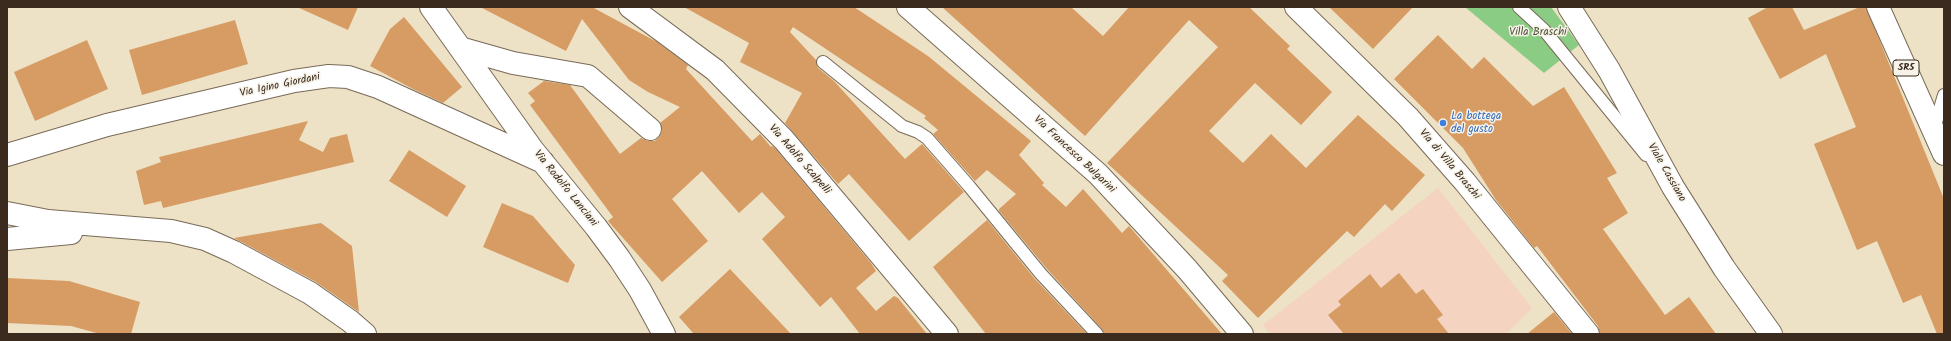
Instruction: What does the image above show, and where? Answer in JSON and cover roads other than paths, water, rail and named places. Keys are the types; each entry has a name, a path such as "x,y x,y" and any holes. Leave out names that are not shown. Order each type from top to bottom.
{"street":[{"name":"Via Rodolfo Lanciani","path":"431,7 532,149 596,227 619,258 640,290 664,334"},
{"name":"Via Adolfo Scalpelli","path":"630,7 715,70 784,140 947,334"},
{"name":"Via Francesco Bulgarini","path":"908,7 1098,174 1187,269 1242,334"},
{"name":"Via di Villa Braschi","path":"1296,7 1408,117 1465,182 1588,334"},
{"name":"Viale Cassiano","path":"1569,7 1609,70 1672,187 1724,268 1771,334"},
{"name":"SR5","path":"1878,7 1944,154"},
{"path":"460,48 513,63 588,76 650,129"},
{"name":"Via Igino Giordani","path":"7,155 107,125 294,81 329,76 348,77 378,87 543,162"},
{"path":"7,213 48,221 171,231 205,239 234,252 310,293 350,321 365,334"},
{"path":"7,239 128,228"}],"lane":[{"path":"1519,7 1544,30 1672,187"},
{"path":"823,62 902,126 918,132 926,138 969,186 1041,274 1097,334"},
{"path":"1934,129 1944,95"}],"place":[{"name":"La bottega del gusto","path":"1443,123"}],"park label":[{"name":"Villa Braschi","path":"1538,33"}]}
